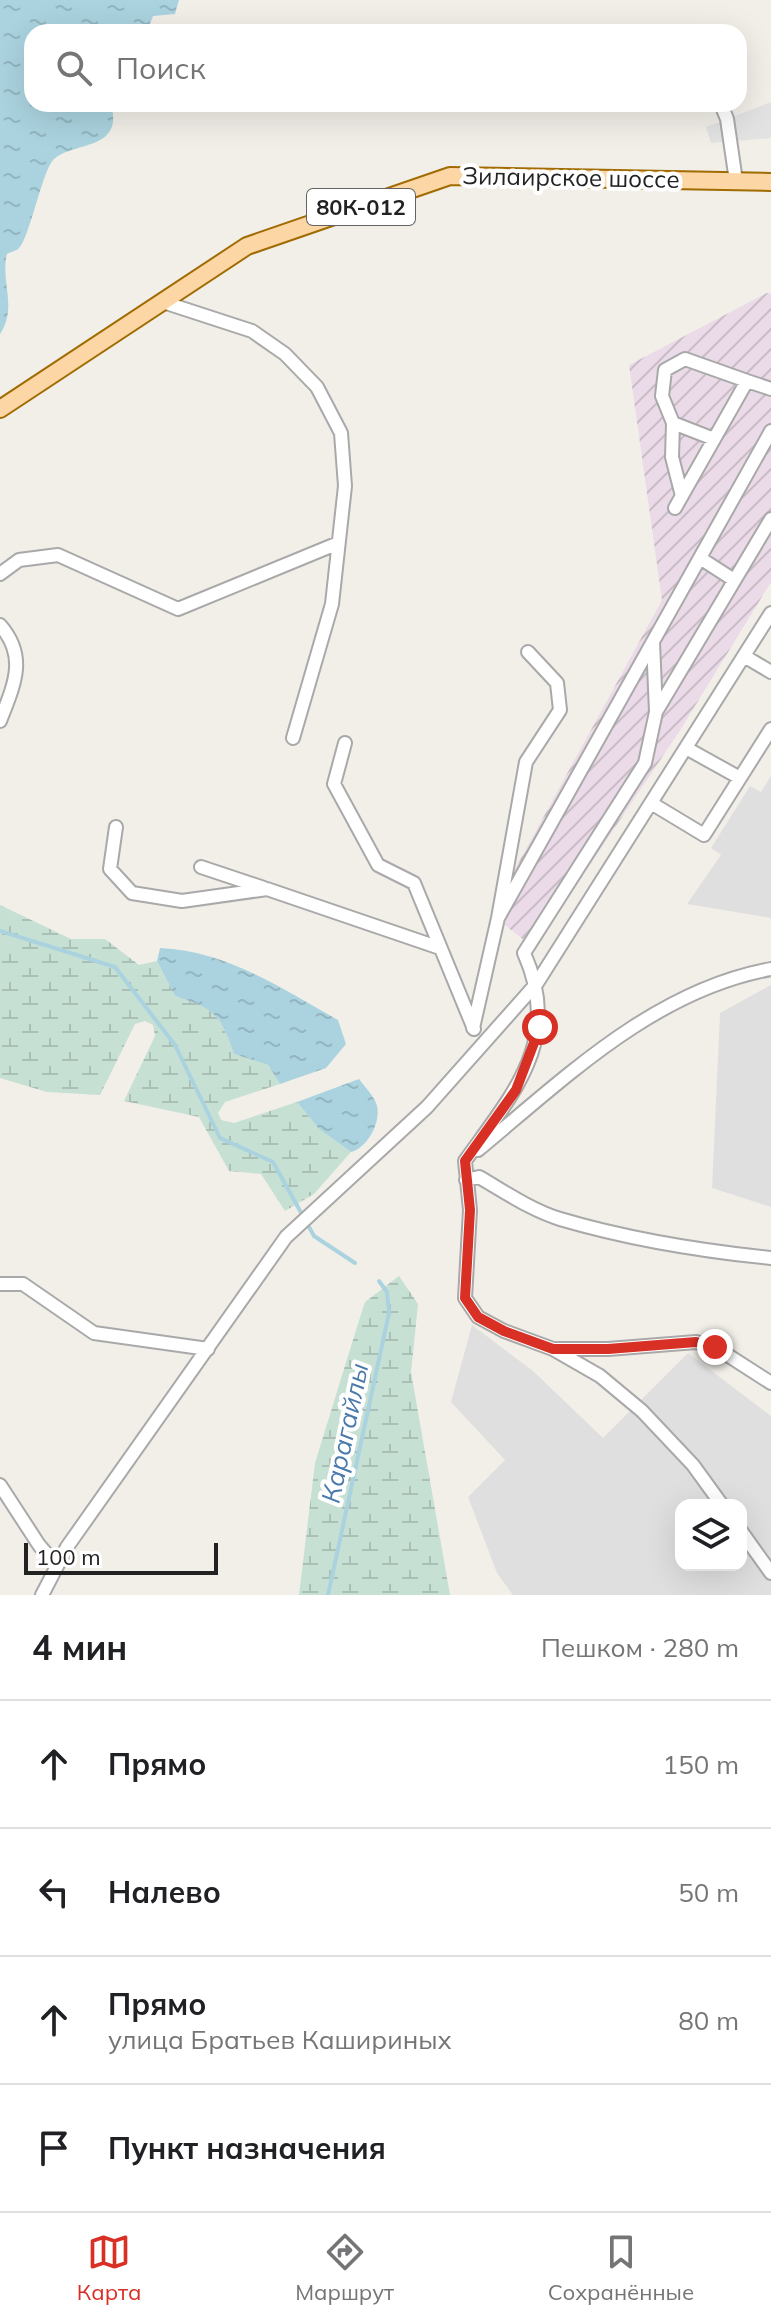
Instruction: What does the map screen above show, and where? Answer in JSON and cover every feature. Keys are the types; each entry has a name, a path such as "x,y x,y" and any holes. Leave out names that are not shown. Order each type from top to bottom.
{"main road":[{"name":"Зилаирское шоссе","path":"0,409 247,246 450,176 771,182"}],"street":[{"path":"724,112 736,181"},
{"path":"163,302 252,331 285,354 317,387 341,433 345,486 336,544 332,604 293,738"},
{"path":"682,496 672,457 673,423 662,396 665,370 685,359 771,389"},
{"path":"675,508 747,381"},
{"path":"673,423 714,439"},
{"path":"498,918 771,431"},
{"path":"656,712 771,519"},
{"path":"0,574 19,560 58,555 178,609 336,544"},
{"path":"700,558 734,580"},
{"path":"42,1595 57,1566 286,1237 427,1107 537,983 771,613"},
{"path":"0,625 12,639 18,655 17,678 0,721"},
{"path":"653,642 656,712 645,763 524,953 537,983 540,1027 516,1090 465,1161 470,1210 465,1298 478,1317 504,1331 553,1349 600,1376 642,1411 693,1465 718,1499"},
{"path":"473,1028 498,918 526,762 560,710 557,683 528,652"},
{"path":"744,656 771,672"},
{"path":"651,803 704,835 771,729"},
{"path":"345,743 334,784 378,865 414,883 481,1046"},
{"path":"686,748 740,778"},
{"path":"116,827 110,869 132,893 182,901 267,889"},
{"path":"201,867 440,948"},
{"path":"465,1161 584,1063 652,1014 709,986 771,969"},
{"path":"466,1180 479,1177 527,1205 560,1218 711,1252 771,1258"},
{"path":"0,1284 23,1284 94,1333 208,1349"},
{"path":"553,1349 608,1349 696,1342 715,1347 771,1383"},
{"path":"0,1485 39,1545 57,1566"},
{"path":"747,1539 771,1573"}],"shaded area":[{"path":"771,102 771,138 711,143 706,127"},
{"path":"767,293 771,294 771,582 679,732 534,948 505,925 515,869 662,600 629,365"},
{"path":"771,776 771,918 687,904 721,855 711,848 750,786 761,792"},
{"path":"771,985 771,1207 712,1188 720,1013"},
{"path":"472,1325 533,1371 603,1438 688,1353 771,1416 771,1595 513,1595 497,1573 468,1497 505,1460 451,1402"}],"green space":[{"path":"0,905 71,939 105,939 139,965 157,961 175,996 208,1010 220,1021 234,1054 268,1065 280,1084 225,1102 218,1113 221,1120 234,1123 297,1102 319,1129 351,1152 314,1194 285,1211 261,1174 229,1171 199,1117 124,1101 155,1036 153,1025 145,1021 135,1024 100,1095 47,1092 0,1078"},
{"path":"399,1276 418,1304 411,1372 450,1595 299,1595 315,1463 356,1330 365,1302"}],"water":[{"path":"0,0 179,0 175,14 153,16 150,24 24,24 24,112 112,112 113,123 109,133 101,140 68,151 51,163 22,244 7,254 8,314 0,334"},
{"path":"160,948 208,956 253,973 338,1020 346,1044 326,1068 280,1084 268,1065 234,1054 220,1021 214,1015 199,1005 175,996 157,961"},
{"path":"359,1079 374,1099 378,1113 375,1127 367,1140 351,1152 319,1129 297,1102"}],"waterway":[{"name":"Карагайлы","path":"0,931 115,967 175,1045 220,1138 273,1162 314,1236 355,1263"},
{"name":"Карагайлы","path":"328,1595 389,1313 387,1292 379,1281"}],"route":[{"path":"540,1027 516,1090 465,1161 470,1210 465,1298 478,1317 504,1331 553,1349 608,1349 696,1342 715,1347"}]}
